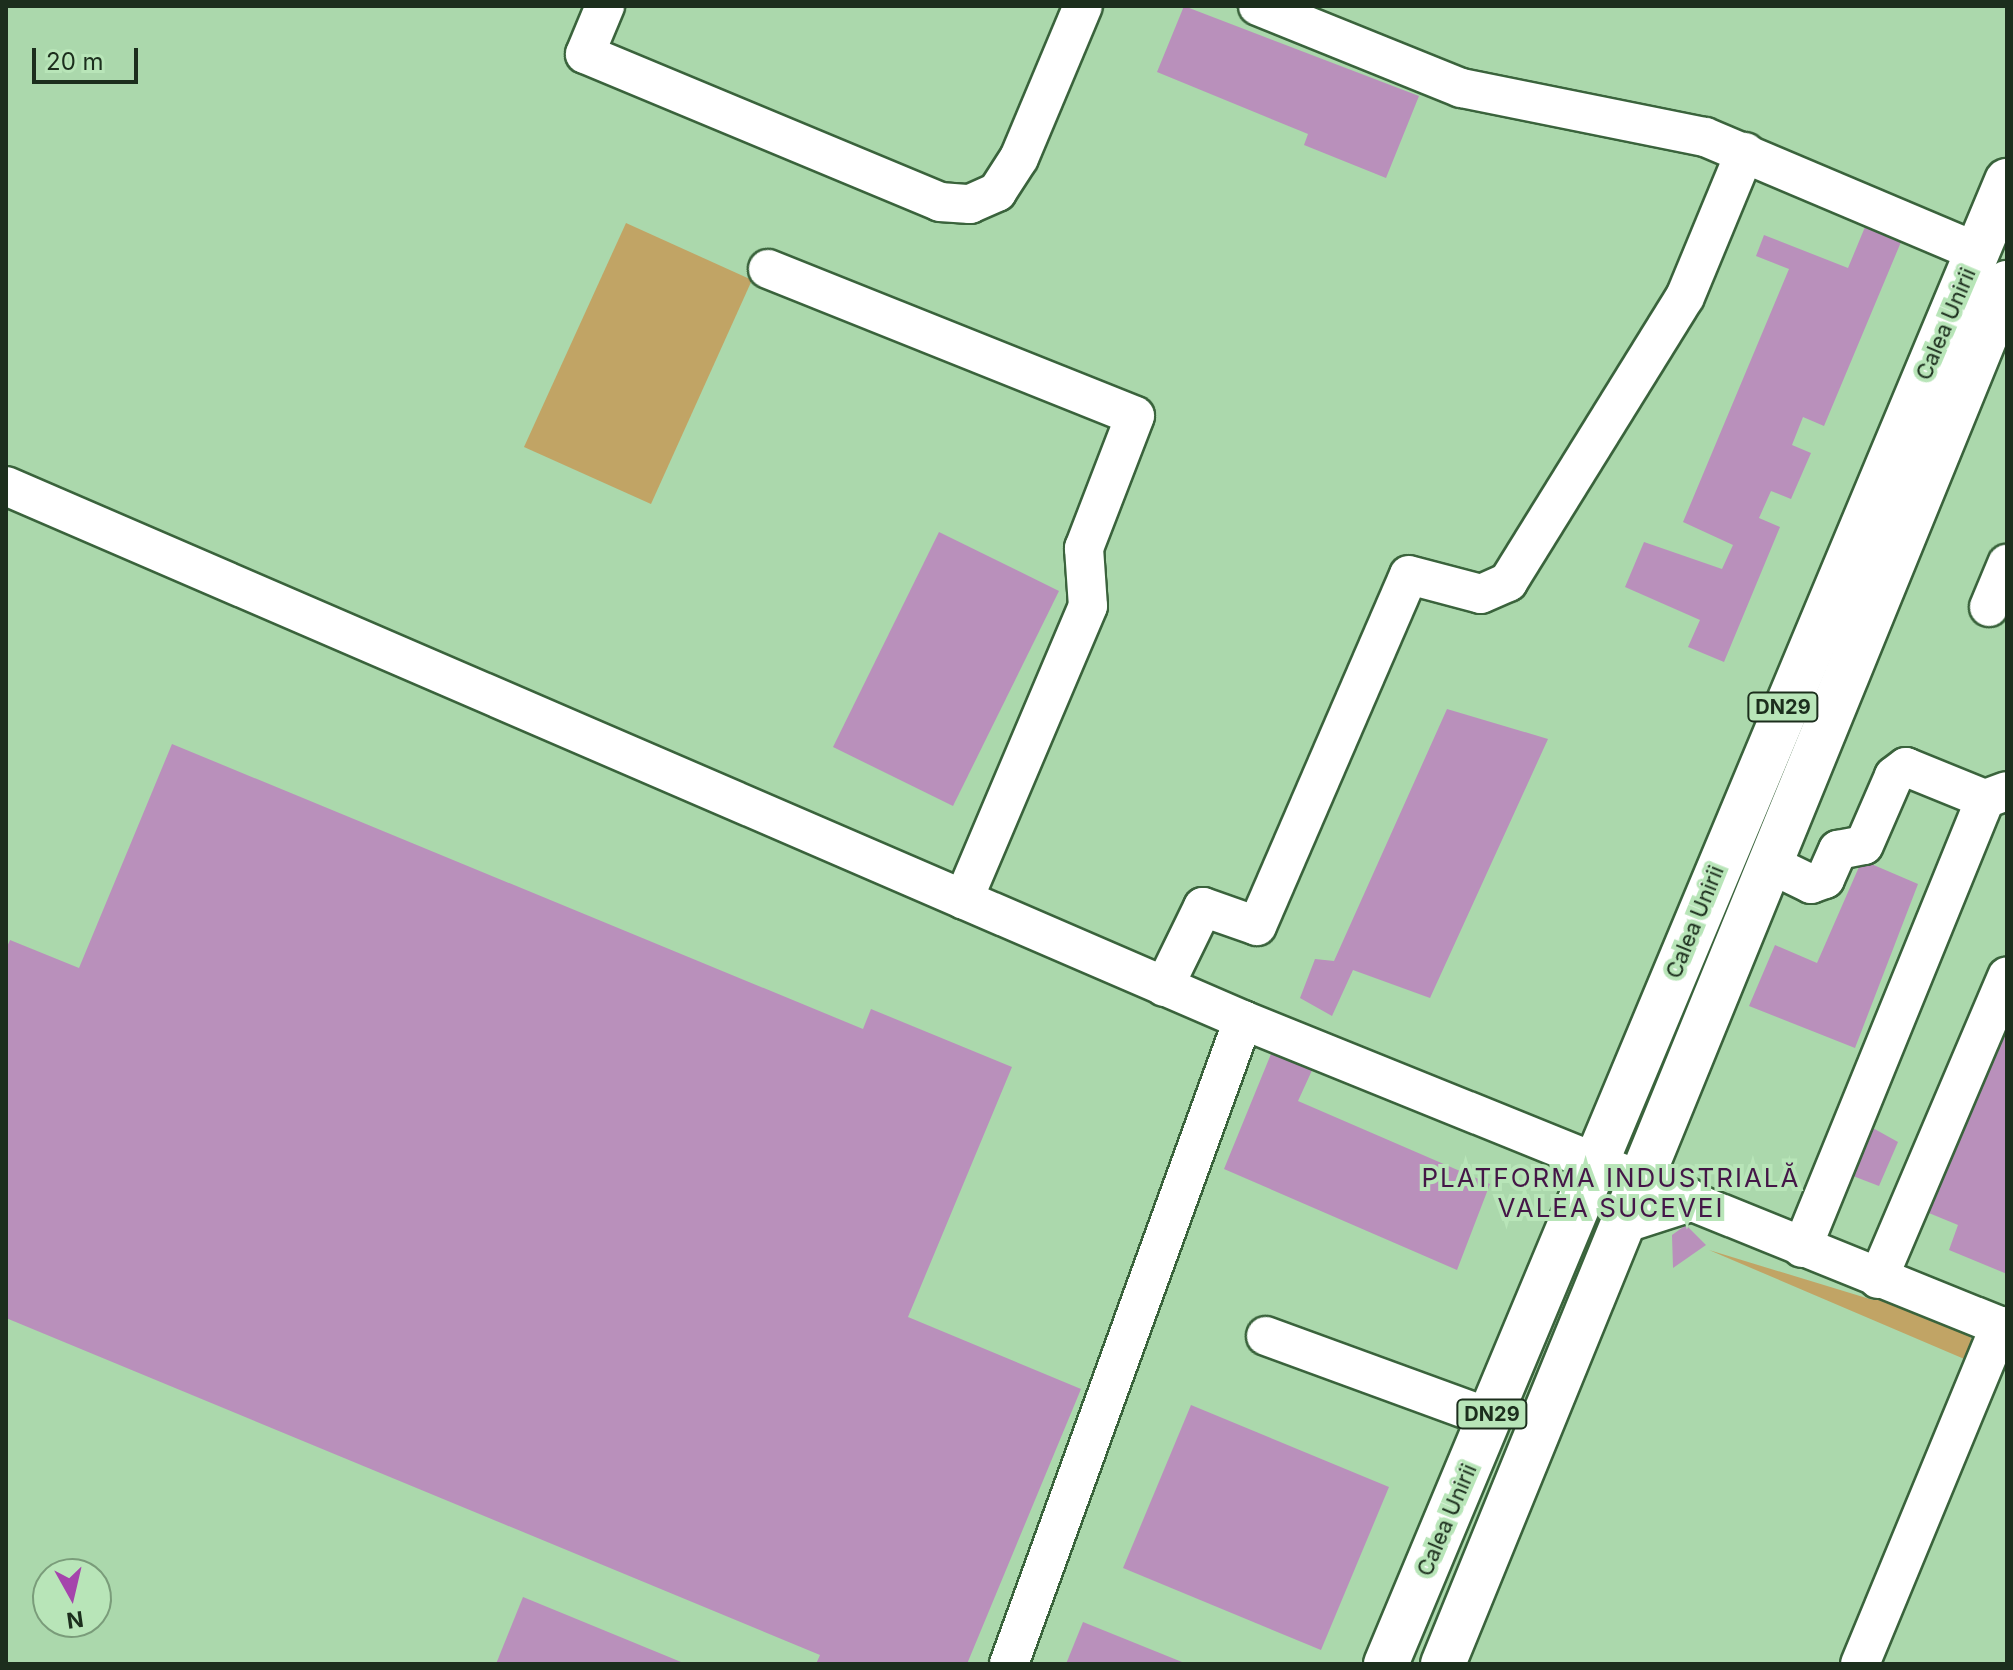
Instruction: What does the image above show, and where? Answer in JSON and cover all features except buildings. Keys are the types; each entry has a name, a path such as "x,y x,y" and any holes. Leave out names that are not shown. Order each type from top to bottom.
{"main road":[{"name":"Calea Unirii","path":"1386,1664 2007,181"},
{"name":"Calea Unirii","path":"1443,1664 1636,1202 1768,863 2007,283"},
{"path":"1636,1202 1687,1200"}],"lane":[{"path":"605,6 585,54 940,202 970,204 997,192 1019,158 1083,6"},
{"path":"1258,6 1461,88 1745,152 1977,252"},
{"path":"1164,987 1203,907 1257,926 1409,575 1481,594 1508,582 1685,297 1745,152"},
{"path":"768,269 1135,416 1084,548 1088,606 963,900"},
{"path":"6,486 1164,987 1597,1165 1636,1202"},
{"path":"1989,607 2007,564"},
{"path":"1768,863 1811,884 1825,879 1838,850 1864,845 1894,776 1906,767 1996,795 1802,1248"},
{"path":"1878,1279 2007,976"},
{"path":"1009,1664 1243,1020"},
{"path":"1687,1200 2004,1328 1860,1664"},
{"path":"1266,1336 1490,1418"}],"shaded area":[{"path":"626,223 752,280 651,504 524,447"},
{"path":"1709,1250 1873,1300 1882,1296 1970,1335 1976,1364"}],"district":[{"name":"PLATFORMA INDUSTRIALĂ VALEA SUCEVEI","path":"1611,1193"}]}
